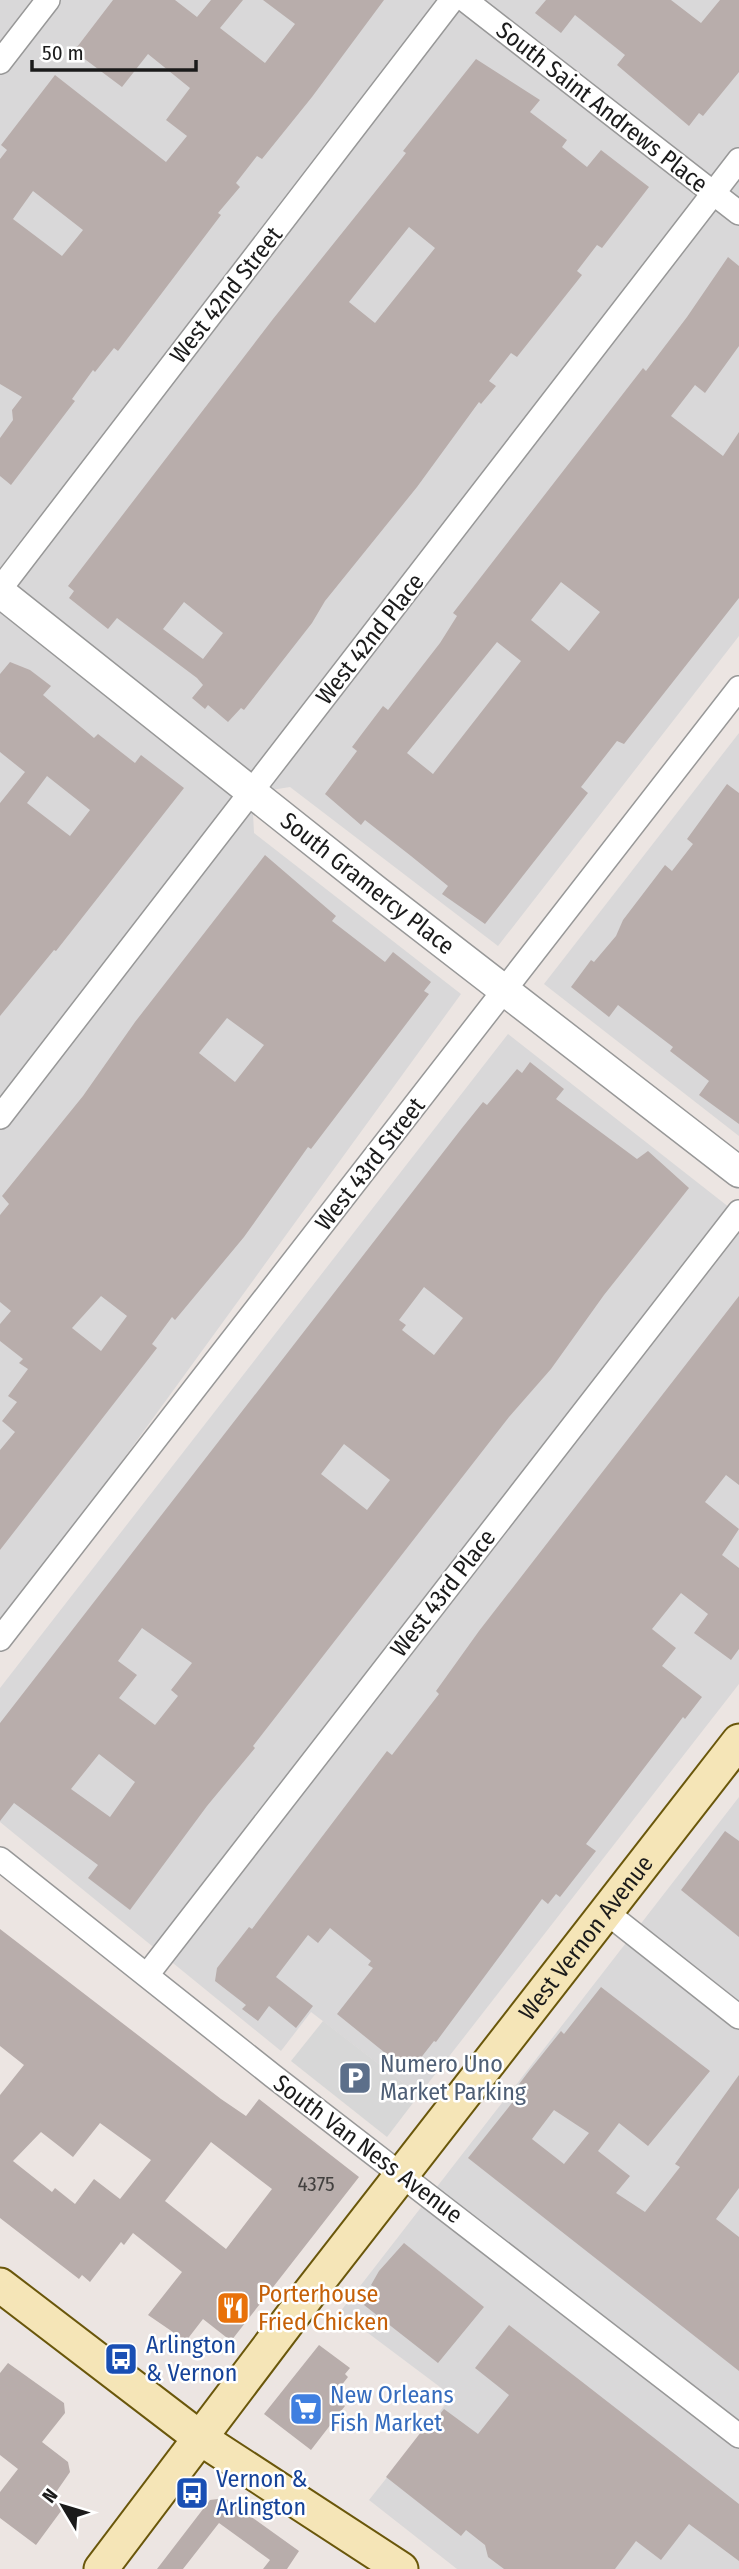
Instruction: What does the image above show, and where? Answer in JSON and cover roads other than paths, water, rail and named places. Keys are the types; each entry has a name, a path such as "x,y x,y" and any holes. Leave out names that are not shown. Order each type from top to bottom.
{"main road":[{"name":"West Vernon Avenue","path":"101,2569 402,2174 739,1741"},
{"path":"0,2285 200,2438 401,2569"}],"street":[{"path":"0,62 48,0"},
{"name":"West 42nd Street","path":"0,591 452,0"},
{"name":"South Saint Andrews Place","path":"465,0 739,213"},
{"name":"West 42nd Place","path":"0,1117 739,160"},
{"name":"South Gramercy Place","path":"0,591 252,793 739,1172"},
{"name":"West 43rd Street","path":"0,1639 739,688"},
{"name":"West 43rd Place","path":"147,1975 739,1212"},
{"name":"South Van Ness Avenue","path":"0,1860 739,2436"},
{"path":"606,1912 739,2017"}],"place":[{"name":"Numero Uno Market Parking","path":"355,2078"},
{"name":"Porterhouse Fried Chicken","path":"233,2308"},
{"name":"Arlington & Vernon","path":"121,2359"},
{"name":"New Orleans Fish Market","path":"306,2409"},
{"name":"Vernon & Arlington","path":"192,2493"}]}
